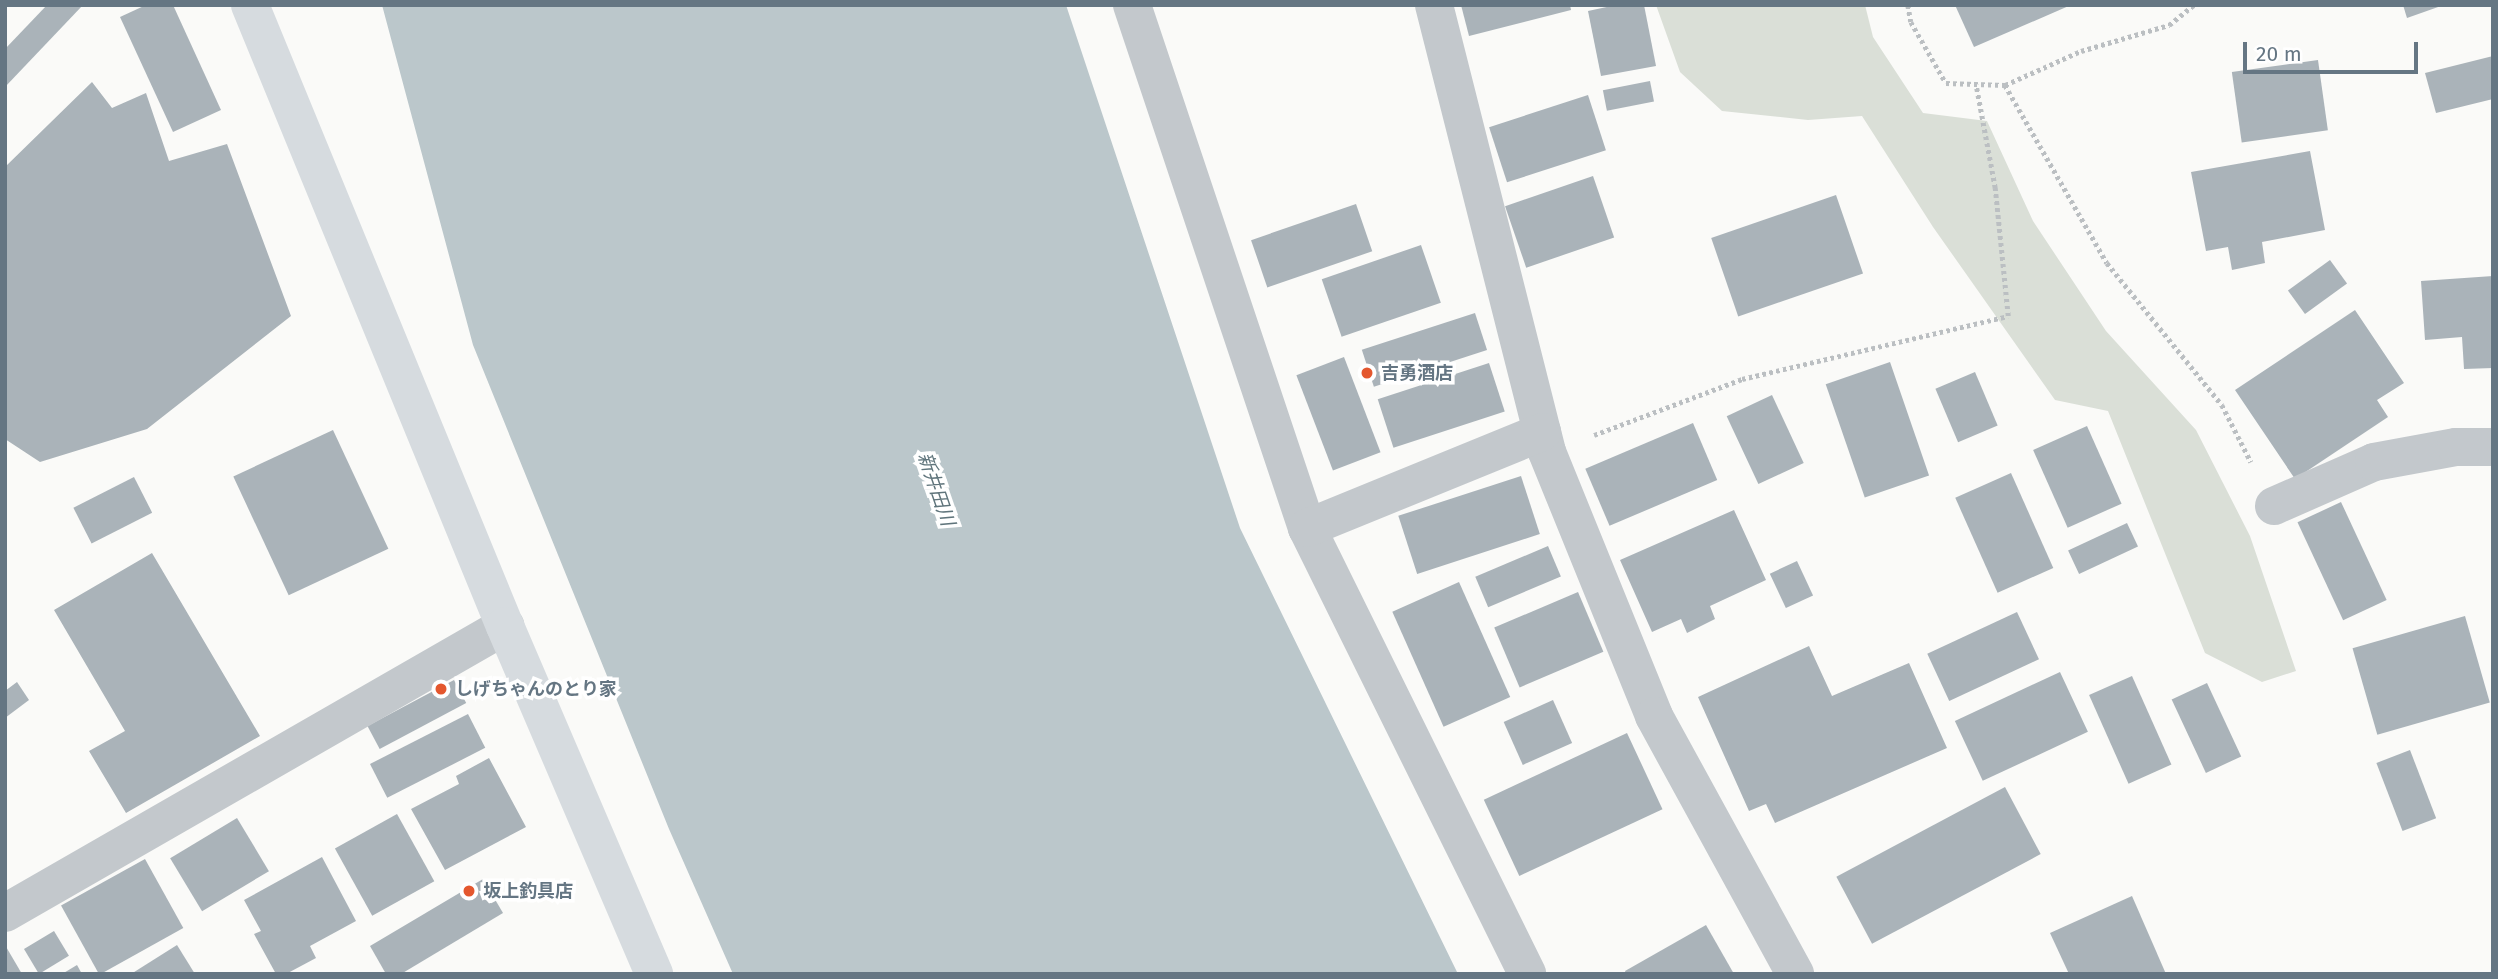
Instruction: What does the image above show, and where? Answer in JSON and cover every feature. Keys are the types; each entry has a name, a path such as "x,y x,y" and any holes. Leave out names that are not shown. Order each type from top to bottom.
{"street":[{"path":"250,5 505,626 654,974"},
{"path":"1132,5 1307,528 1527,974"},
{"path":"1434,5 1545,442 1654,716 1795,974"},
{"path":"1307,528 1545,442"},
{"path":"2274,506 2374,462 2456,447 2493,447"},
{"path":"5,913 505,626"}],"path":[{"path":"1908,5 1911,22 1946,83 1976,85 2005,85 2081,51 2169,25 2194,5"},
{"path":"1545,442 1742,379 2008,316 1995,188 1976,85"},
{"path":"2005,85 2107,263 2222,405 2274,506"}],"shaded area":[{"path":"1656,5 1865,5 1873,37 1923,113 1987,121 2033,221 2106,331 2196,430 2250,536 2296,671 2262,682 2205,653 2108,411 2055,400 1933,227 1862,116 1808,120 1722,111 1680,72"}],"water":[{"name":"新井田川","path":"382,5 1066,5 1240,528 1458,974 733,974 669,829 473,345"}],"building":[{"path":"47,5 83,5 5,87 5,49"},
{"path":"146,5 173,5 221,110 173,132 120,17"},
{"path":"1461,5 1570,5 1571,10 1469,36"},
{"path":"1616,5 1644,5 1656,66 1601,76 1588,11"},
{"path":"1955,5 2071,5 1974,47"},
{"path":"2403,5 2441,5 2441,6 2407,18"},
{"path":"2493,56 2493,99 2436,113 2425,73"},
{"path":"2318,60 2328,130 2242,142 2232,72"},
{"path":"1650,81 1654,102 1607,111 1603,90"},
{"path":"92,82 112,108 146,93 169,161 227,144 291,316 147,429 40,462 5,439 5,167"},
{"path":"1588,95 1606,150 1507,182 1489,127"},
{"path":"2310,151 2325,230 2262,242 2265,263 2232,270 2228,247 2206,251 2191,172"},
{"path":"1593,176 1614,237 1526,268 1505,206"},
{"path":"1836,195 1863,273 1738,316 1711,238"},
{"path":"1356,204 1372,251 1267,287 1251,240"},
{"path":"1421,245 1441,303 1342,337 1322,279"},
{"path":"2330,260 2347,283 2305,314 2288,291"},
{"path":"2493,276 2493,368 2464,369 2462,337 2425,340 2421,281"},
{"path":"2355,310 2404,383 2377,400 2388,417 2295,479 2235,390"},
{"path":"1475,313 1487,350 1374,387 1362,350"},
{"path":"1344,357 1381,452 1333,471 1296,375"},
{"path":"1890,362 1929,475 1865,498 1826,384"},
{"path":"1489,363 1505,412 1393,448 1378,399"},
{"path":"1975,372 1998,425 1958,442 1935,389"},
{"path":"1772,395 1804,463 1758,484 1727,416"},
{"path":"1693,423 1717,480 1610,526 1585,469"},
{"path":"2087,426 2122,504 2068,528 2033,450"},
{"path":"333,430 388,549 289,595 233,476"},
{"path":"2011,473 2053,568 1998,593 1955,498"},
{"path":"1521,476 1540,534 1417,574 1398,516"},
{"path":"134,477 152,513 92,544 73,508"},
{"path":"2341,502 2387,600 2343,620 2297,522"},
{"path":"1734,510 1766,580 1710,606 1715,619 1687,633 1681,619 1652,632 1620,560"},
{"path":"2127,523 2138,547 2079,574 2068,550"},
{"path":"1548,546 1561,576 1488,607 1475,577"},
{"path":"152,553 260,736 126,813 89,751 125,731 54,610"},
{"path":"1797,561 1813,595 1786,608 1770,574"},
{"path":"1459,582 1510,697 1444,727 1392,612"},
{"path":"1578,592 1603,652 1520,687 1494,628"},
{"path":"2017,612 2039,659 1949,701 1927,654"},
{"path":"2465,616 2490,703 2377,735 2353,648"},
{"path":"1809,646 1832,696 1909,663 1947,748 1775,823 1766,804 1749,811 1698,697"},
{"path":"2060,672 2088,732 1983,781 1955,721"},
{"path":"2132,676 2171,765 2129,784 2089,695"},
{"path":"454,680 466,703 380,749 367,726"},
{"path":"17,682 29,700 5,718 5,691"},
{"path":"2207,683 2241,756 2206,773 2172,699"},
{"path":"1553,700 1572,743 1523,765 1504,722"},
{"path":"468,714 485,748 387,798 370,764"},
{"path":"1627,733 1662,809 1519,876 1484,800"},
{"path":"2410,750 2436,818 2403,831 2376,763"},
{"path":"489,758 526,827 445,870 411,809 459,784 456,776"},
{"path":"2005,787 2041,854 1872,944 1836,877"},
{"path":"397,814 434,881 372,916 335,848"},
{"path":"237,818 269,871 202,911 170,858"},
{"path":"322,857 356,921 310,946 316,958 286,974 276,974 254,934 261,931 244,900"},
{"path":"145,859 183,928 99,974 61,906"},
{"path":"483,879 503,913 401,974 386,974 370,946"},
{"path":"2132,896 2166,974 2069,974 2050,933"},
{"path":"1706,925 1734,974 1626,974 1625,971"},
{"path":"54,931 69,956 39,974 24,949"},
{"path":"5,945 22,974 5,974"},
{"path":"177,945 195,974 131,974"},
{"path":"77,965 82,974 62,974"}],"place":[{"name":"吉勇酒店","path":"1367,373"},
{"name":"しげちゃんのとり家","path":"441,689"},
{"name":"坂上釣具店","path":"469,891"}]}
